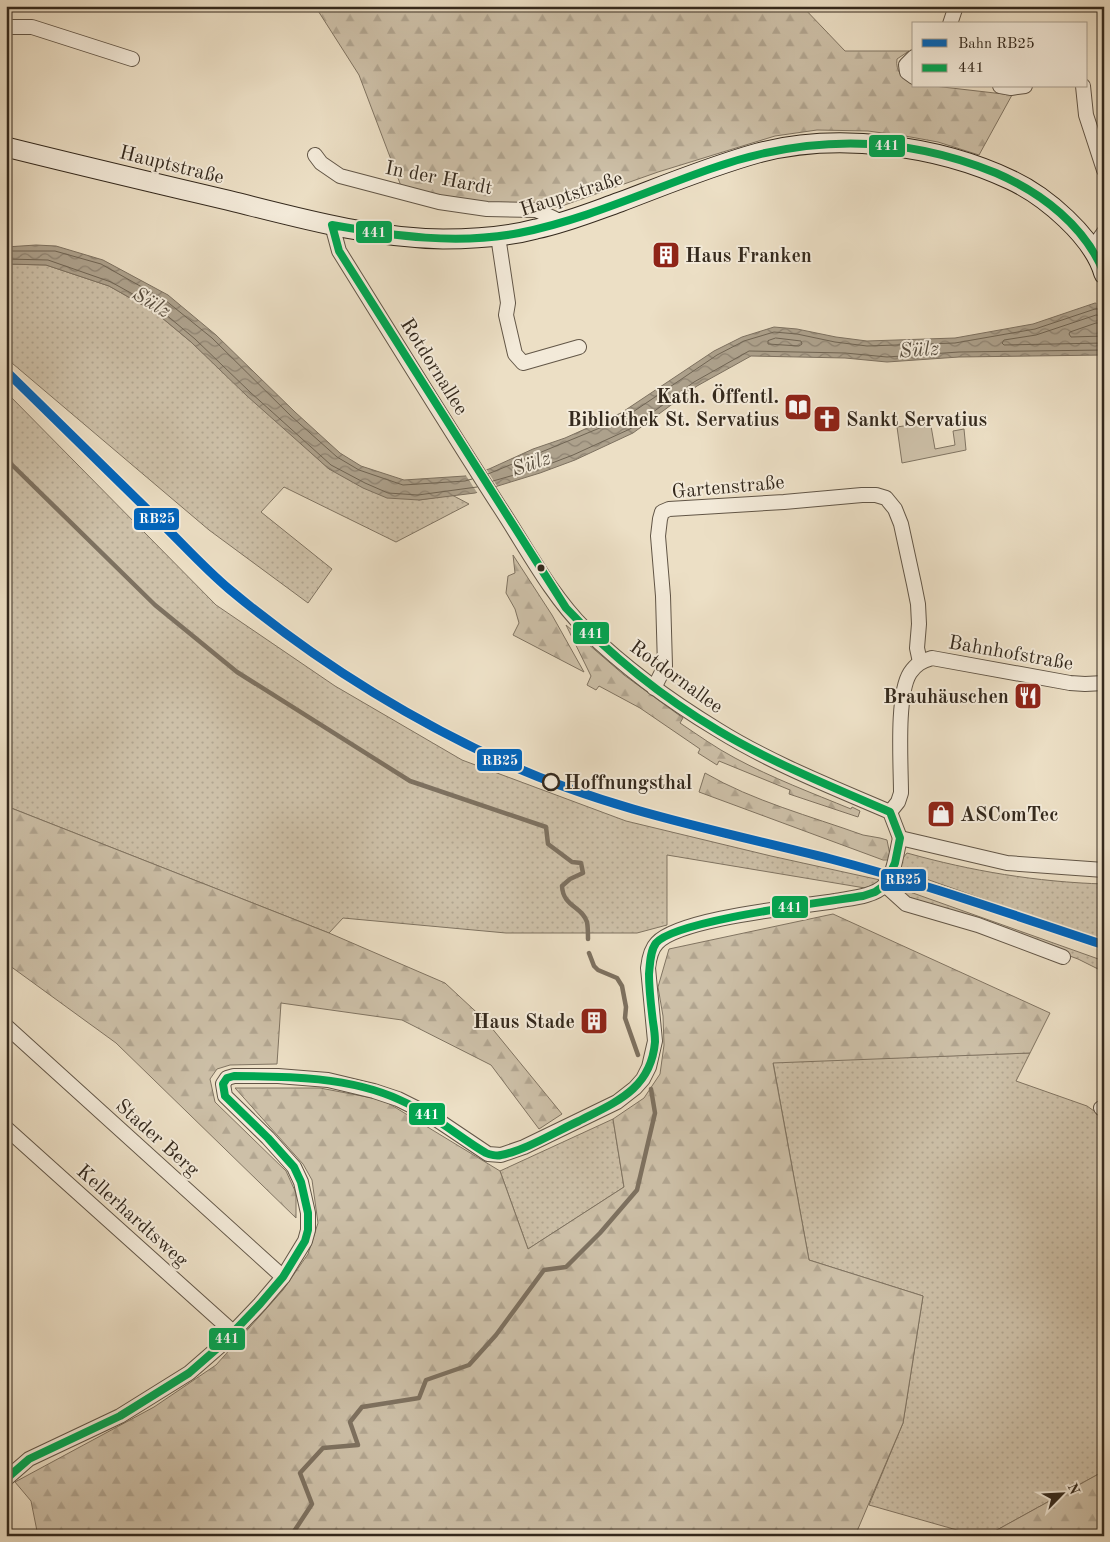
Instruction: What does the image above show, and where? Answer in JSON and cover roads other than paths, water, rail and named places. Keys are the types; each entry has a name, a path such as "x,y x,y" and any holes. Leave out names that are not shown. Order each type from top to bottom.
{"main road":[{"name":"Hauptstraße","path":"6,147 332,225 388,235 443,239 498,236 538,229 759,153 798,146 847,143 891,147 936,154 978,166 1028,188 1064,217 1092,249 1104,274"}],"street":[{"path":"951,22 956,6"},
{"path":"6,27 32,27 132,59"},
{"path":"912,59 906,65 907,72 912,76"},
{"path":"1083,88 1086,115 1104,170"},
{"name":"In der Hardt","path":"315,155 321,163 340,176 439,202 487,209 536,210 562,222"},
{"name":"Rotdornallee","path":"332,225 339,251 489,491 566,608 608,651 654,688 719,731 777,762 890,812"},
{"path":"1092,249 1104,232"},
{"path":"498,236 508,303 506,315 515,354 523,363 579,347"},
{"name":"Gartenstraße","path":"654,688 665,666 666,651 658,536 662,512 669,509 862,495 876,495 886,498 895,509 901,524 914,584 918,604 917,648 920,662"},
{"name":"Bahnhofstraße","path":"890,812 898,802 901,793 901,713 904,688 910,674 920,662 932,658 1070,683 1104,683"},
{"path":"7,1477 28,1459 120,1416 189,1373 247,1320 283,1277 305,1242 308,1230 308,1213 301,1182 294,1167 268,1138 225,1096 223,1084 227,1078 234,1076 278,1076 328,1080 398,1099 430,1115 488,1154 501,1155 524,1147 609,1106 635,1088 643,1079 649,1067 655,1042 649,988 650,958 656,944 678,930 718,920 863,896 875,892 885,886 895,863 900,838 890,812"},
{"path":"900,838 1007,863 1104,870"},
{"path":"885,886 906,904 978,925 1063,957"},
{"name":"Stader Berg","path":"6,1026 283,1277"},
{"name":"Kellerhardtsweg","path":"6,1128 233,1332"}],"water":[{"name":"Sülz","path":"56,246 103,260 168,295 216,335 340,453 361,466 404,480 465,476 489,469 533,449 565,438 621,413 714,351 742,337 774,327 867,341 955,338 1033,324 1095,303 1104,305 1104,355 959,357 887,362 845,358 751,356 697,386 633,433 575,460 475,493 419,500 387,498 363,488 329,469 247,396 191,342 155,312 109,286 46,265 6,264 6,247"}],"waterway":[{"path":"6,459 155,605 237,672 410,781 546,827 548,844 572,862 581,863 583,873 570,879 562,886 566,898 585,917 588,939"},
{"path":"589,953 594,966 598,970 617,978 622,986 626,1007 625,1018 638,1055"},
{"path":"291,1536 312,1504 300,1473 323,1448 358,1445 350,1422 362,1407 419,1398 426,1380 469,1365 496,1335 544,1270 566,1267 600,1233 637,1190 655,1113 651,1089"}],"rail line":[{"name":"RB25","path":"6,371 229,589 294,640 363,686 434,728 508,764 587,795 668,819 900,878 1104,945"}],"place":[{"name":"Haus Franken","path":"666,255"},
{"name":"Kath. Öffentl. Bibliothek St. Servatius","path":"798,407"},
{"name":"Sankt Servatius","path":"827,419"},
{"name":"Brauhäuschen","path":"1028,696"},
{"name":"Hoffnungsthal","path":"551,782"},
{"name":"ASComTec","path":"941,814"},
{"name":"Haus Stade","path":"594,1021"}]}
